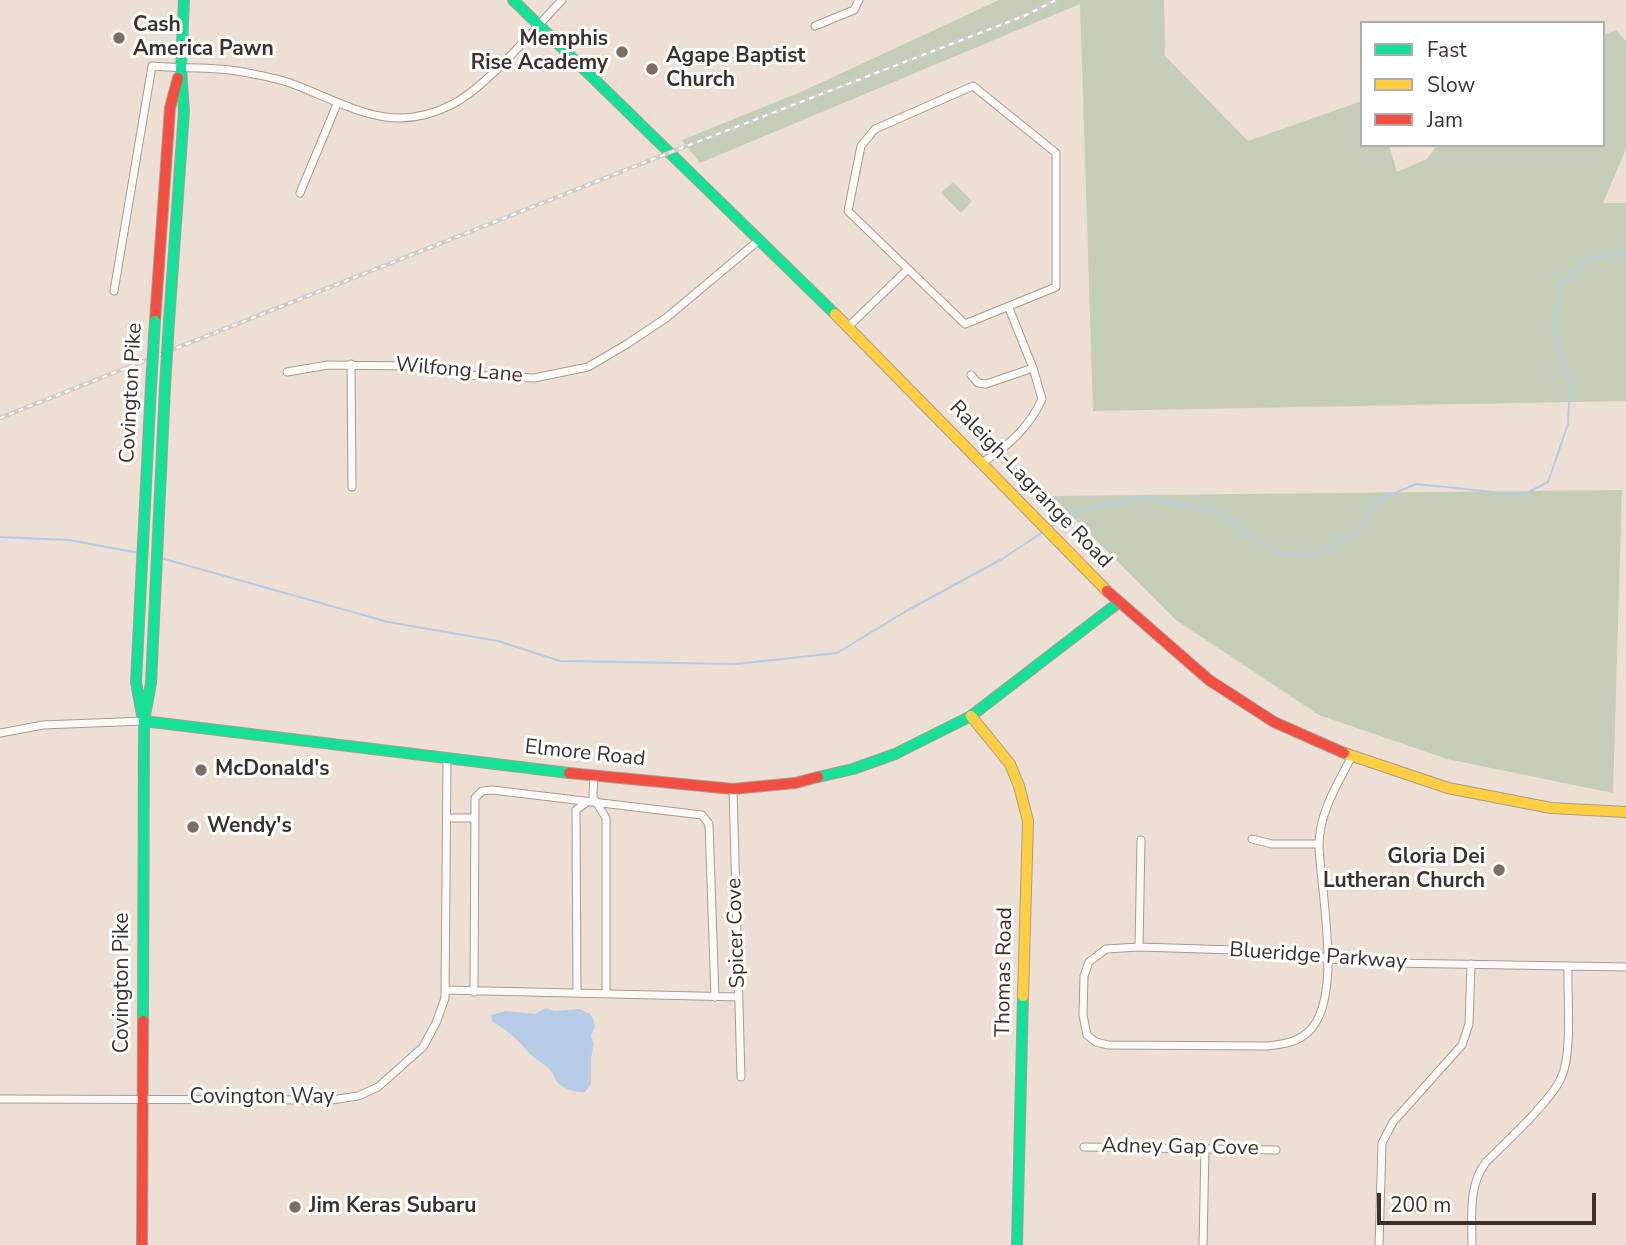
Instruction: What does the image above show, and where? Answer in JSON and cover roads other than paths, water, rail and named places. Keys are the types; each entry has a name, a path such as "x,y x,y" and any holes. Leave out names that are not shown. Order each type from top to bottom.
{"main road":[{"name":"Covington Pike","path":"142,1245 144,721 151,683 165,387 184,111 181,69 184,0"},
{"name":"Raleigh-Lagrange Road","path":"513,0 848,327 1118,603 1209,680 1274,722 1352,756 1448,788 1551,808 1626,813"},
{"name":"Covington Pike","path":"144,721 136,682 151,386 170,108 181,69"},
{"name":"Elmore Road","path":"144,721 733,789 795,783 853,769 895,754 971,716 1118,603"},
{"name":"Thomas Road","path":"971,716 1010,764 1028,821 1017,1245"}],"street":[{"path":"114,290 152,66 240,71 289,82 374,117 420,116 454,103 492,74 562,0"},
{"path":"815,26 854,10 859,0"},
{"path":"973,86 1056,153 1056,287 1009,308 965,324 848,211 861,146 875,129 973,86"},
{"path":"300,193 337,104"},
{"name":"Wilfong Lane","path":"287,372 351,364 412,366 466,375 534,378 588,366 666,318 758,241"},
{"path":"848,327 907,270"},
{"path":"982,463 1026,427 1042,400 1033,368 1009,308"},
{"path":"351,364 352,487"},
{"path":"971,375 978,383 986,384 1033,368"},
{"name":"Elmore Road","path":"0,733 43,725 144,721"},
{"path":"1328,959 1326,899 1319,844 1323,820 1332,795 1352,756"},
{"name":"Covington Way","path":"0,1099 331,1100 372,1091 423,1047 445,998 447,758"},
{"path":"594,775 592,801 606,818 606,995"},
{"name":"Spicer Cove","path":"733,789 741,1077"},
{"path":"474,992 475,799 482,791 492,790 702,815 709,824 715,997"},
{"path":"577,993 576,810 592,801"},
{"path":"447,818 475,818"},
{"path":"1252,839 1272,844 1319,844"},
{"path":"1139,947 1142,840"},
{"name":"Blueridge Parkway","path":"1328,959 1322,1011 1316,1023 1290,1043 1268,1046 1108,1045 1096,1042 1087,1035 1083,1015 1084,976 1089,962 1106,949 1139,947 1299,952 1328,959 1392,963 1626,967"},
{"path":"1378,1245 1381,1143 1393,1122 1455,1055 1464,1041 1469,1024 1471,964"},
{"path":"1472,1245 1473,1195 1475,1181 1482,1167 1545,1100 1562,1077 1566,1055 1567,966"},
{"path":"445,990 739,997"},
{"name":"Adney Gap Cove","path":"1084,1147 1276,1150"},
{"path":"1203,1245 1205,1149"}],"water":[{"path":"546,1008 554,1011 580,1009 593,1018 595,1026 591,1036 594,1044 591,1084 585,1092 564,1088 548,1068 512,1035 492,1021 491,1015 506,1011 535,1014"}],"waterway":[{"path":"1051,527 1074,512 1141,497 1217,511 1276,553 1318,555 1358,531 1377,501 1416,484 1523,495 1548,482 1568,424 1570,381 1553,330 1563,283 1590,258 1626,253"},
{"path":"161,558 388,622 498,641 560,661 736,664 837,653 908,610 1002,559 1043,532"},
{"path":"0,537 69,540 139,553"}],"railway":[{"path":"0,418 671,152 1024,16 1056,0"}],"place":[{"name":"Cash America Pawn","path":"119,38"},
{"name":"Memphis Rise Academy","path":"622,52"},
{"name":"Agape Baptist Church","path":"652,69"},
{"name":"McDonald's","path":"201,770"},
{"name":"Wendy's","path":"193,827"},
{"name":"Gloria Dei Lutheran Church","path":"1499,870"},
{"name":"Jim Keras Subaru","path":"295,1207"}]}
